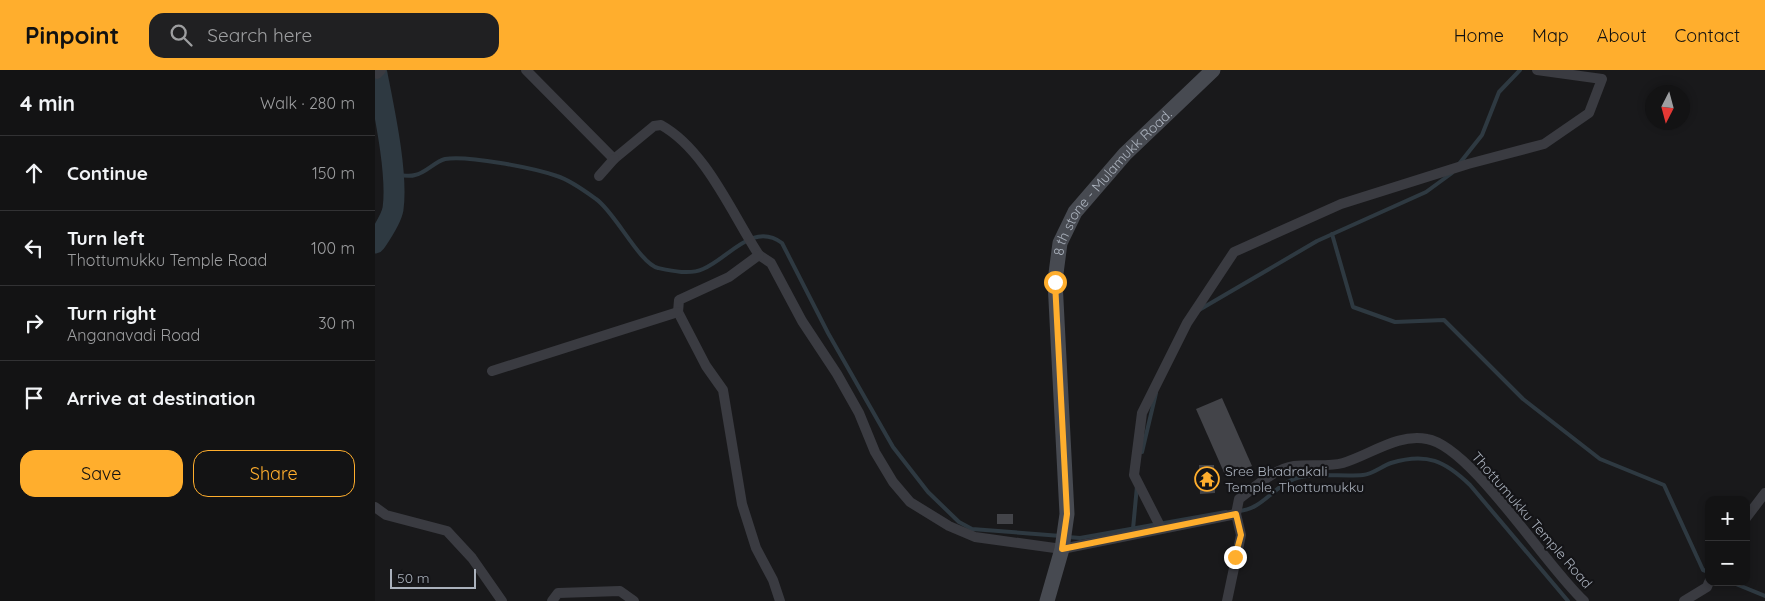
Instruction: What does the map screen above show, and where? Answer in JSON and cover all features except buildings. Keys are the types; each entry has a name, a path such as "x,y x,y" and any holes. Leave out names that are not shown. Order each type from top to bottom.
{"main road":[{"name":"8 th stone - Mulamukk Road.","path":"1047,601 1062,547 1067,514 1055,282 1060,243 1075,212 1125,154 1213,70"}],"street":[{"path":"526,70 614,159"},
{"path":"1160,528 1134,475 1143,413 1187,323 1234,252 1341,204 1468,164 1544,144 1589,113 1602,79 1537,70"},
{"path":"599,176 614,159 654,126 661,125 667,128 689,149 710,174 754,247 771,263 802,321 859,412 875,452 893,482 910,502 949,526 975,537 1062,547 1236,514 1241,535 1227,601"},
{"path":"754,247 729,278 679,300 678,312 706,366 723,390 742,504 756,548 773,580 780,601"},
{"path":"492,371 678,312"},
{"name":"Thottumukku Temple Road","path":"1236,514 1239,499 1275,473 1291,466 1342,463 1386,445 1412,438 1427,438 1446,446 1471,470 1531,536 1566,584 1584,601"},
{"path":"1750,513 1765,493"},
{"path":"375,507 386,514 447,531 472,558 502,601"},
{"path":"1684,601 1707,586"},
{"path":"552,601 558,593 620,591 634,601"}],"waterway":[{"path":"1459,164 1482,135 1499,92 1520,70"},
{"path":"375,74 377,74 390,142 394,178 393,209 390,218 375,243"},
{"path":"392,174 415,175 441,160 455,158 501,163 557,176 572,183 596,199 611,215 635,248 651,264 658,268 681,272 703,269 751,239 761,236 771,237 782,243 828,333 893,447 928,492 959,522 972,529 1061,536"},
{"path":"1199,310 1317,241 1426,192 1452,173"},
{"path":"1332,234 1353,307 1395,322 1444,320 1523,399 1600,459 1664,485 1703,570 1705,571"},
{"path":"1142,452 1156,393"},
{"path":"1238,511 1254,507 1287,482 1294,479 1319,475 1363,475 1391,463 1415,458 1435,461 1452,470 1470,485 1568,601"},
{"path":"1133,529 1137,486"},
{"path":"1068,537 1080,538 1226,512"},
{"path":"1741,586 1765,596"}],"place":[{"name":"Sree Bhadrakali Temple, Thottumukku","path":"1207,479"}],"route":[{"path":"1055,282 1067,514 1062,549 1236,514 1241,528 1241,535 1235,557"}]}
